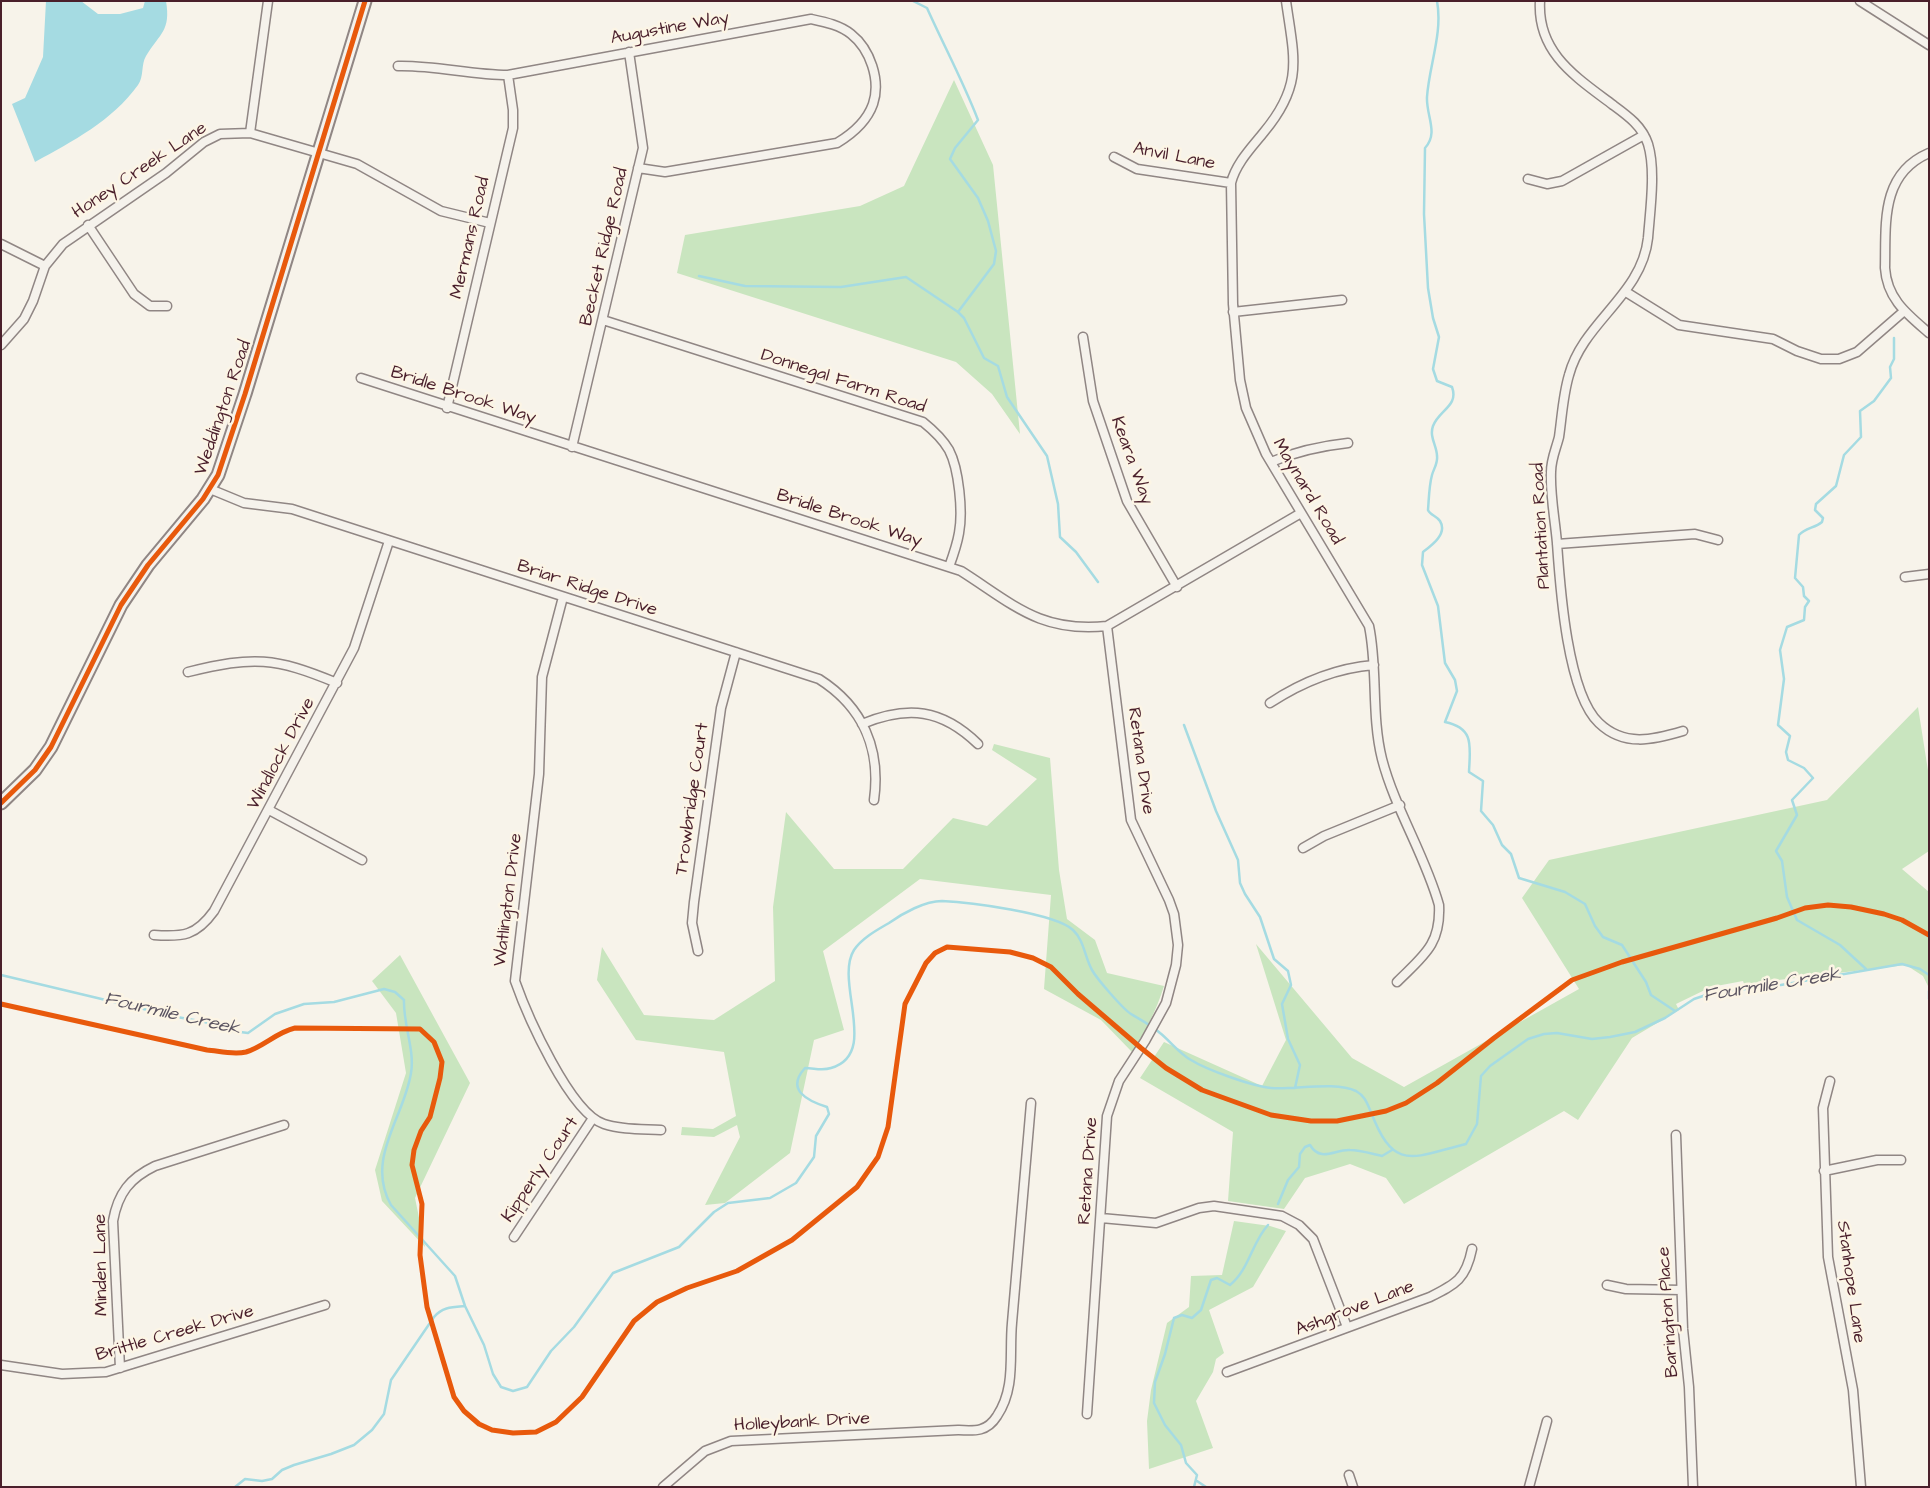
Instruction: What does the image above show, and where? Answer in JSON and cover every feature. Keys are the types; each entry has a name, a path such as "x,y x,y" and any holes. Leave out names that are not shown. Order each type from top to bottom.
{"main road":[{"name":"Weddington Road","path":"1,803 30,776 51,747 105,636 136,582 210,489 218,475 245,394 365,1"}],"street":[{"path":"250,133 268,1"},
{"name":"Maynard Road","path":"1286,1 1293,64 1288,97 1278,116 1238,166 1231,183 1234,312 1242,392 1257,438 1369,626 1374,665 1378,741 1382,760 1435,890 1439,905 1440,921 1436,939 1428,951 1397,982"},
{"name":"Plantation Road","path":"1540,1 1539,12 1545,40 1558,59 1587,86 1630,118 1644,135 1648,144 1651,168 1648,242 1637,272 1626,292 1582,344 1569,374 1559,434 1552,462 1565,629 1576,674 1590,712 1605,728 1628,739 1655,739 1683,731"},
{"path":"1860,1 1929,45"},
{"name":"Augustine Way","path":"398,66 440,68 478,75 508,74 812,19 832,23 850,32 864,45 873,67 876,84 874,103 865,119 853,134 837,144 665,172 638,168"},
{"name":"Becket Ridge Road","path":"572,447 643,148 629,52"},
{"name":"Mermans Road","path":"447,408 512,128 514,110 508,74"},
{"name":"Honey Creek Lane","path":"1,346 28,312 45,266 63,244 166,173 212,138 228,133 250,133 357,164 441,211 490,223"},
{"path":"1528,179 1547,184 1562,182 1644,135"},
{"path":"1929,153 1915,160 1897,178 1890,191 1887,208 1886,278 1895,300 1903,312 1929,333"},
{"name":"Anvil Lane","path":"1114,157 1137,169 1231,183"},
{"path":"88,225 134,294 150,306 167,306"},
{"path":"1,244 45,266"},
{"path":"1626,292 1679,325 1773,339 1803,354 1826,359 1839,358 1857,352 1903,312"},
{"path":"1234,312 1342,300"},
{"name":"Donnegal Farm Road","path":"603,320 923,422 939,436 949,450 956,466 960,519 959,534 949,567"},
{"name":"Keara Way","path":"1083,337 1093,401 1127,501 1176,587"},
{"name":"Bridle Brook Way","path":"361,378 447,408 961,570 1004,602 1037,618 1060,626 1084,629 1107,626 1301,513"},
{"path":"1271,462 1294,452 1318,446 1348,443"},
{"name":"Briar Ridge Drive","path":"210,489 244,502 292,509 819,679 850,705 869,737 877,770 874,800"},
{"path":"1557,544 1695,534 1718,540"},
{"name":"Windlock Drive","path":"154,935 185,934 201,928 207,922 337,683 360,632 389,541"},
{"path":"1905,577 1929,574"},
{"name":"Watlington Drive","path":"563,597 542,677 539,774 514,981 523,1004 572,1097 594,1118 614,1127 661,1130"},
{"name":"Retana Drive","path":"1087,1414 1107,1116 1119,1081 1160,1017 1166,1003 1176,965 1176,931 1169,900 1131,820 1107,626"},
{"name":"Trowbridge Court","path":"698,950 692,928 694,902 721,708 736,652"},
{"path":"188,672 228,663 260,660 302,669 337,683"},
{"path":"1270,702 1301,684 1318,677 1353,667 1374,665"},
{"path":"862,724 898,712 918,713 952,723 978,744"},
{"path":"1303,848 1324,836 1400,805"},
{"path":"269,810 362,860"},
{"name":"Stanhope Lane","path":"1830,1081 1822,1108 1828,1257 1853,1390 1861,1487"},
{"name":"Holleybank Drive","path":"663,1487 701,1454 731,1441 958,1430 980,1431 990,1425 1001,1410 1010,1381 1012,1328 1031,1103"},
{"name":"Kipperly Court","path":"514,1237 594,1118"},
{"name":"Minden Lane","path":"120,1368 113,1221 118,1200 124,1189 138,1174 155,1166 284,1125"},
{"name":"Barington Place","path":"1676,1135 1681,1290 1689,1387 1693,1487"},
{"path":"1824,1171 1876,1160 1902,1160"},
{"path":"1101,1218 1156,1223 1199,1208 1214,1206 1282,1216 1299,1225 1313,1239 1347,1327"},
{"name":"Ashgrove Lane","path":"1227,1372 1430,1297 1452,1285 1465,1274 1472,1249"},
{"path":"1607,1285 1626,1290 1681,1290"},
{"name":"Brittle Creek Drive","path":"1,1365 79,1374 106,1372 325,1305"},
{"path":"1529,1487 1546,1421"},
{"path":"1349,1476 1352,1487"}],"green space":[{"path":"954,80 993,165 1020,434 992,394 956,362 677,273 685,235 860,206 904,186"},
{"path":"1918,707 1929,777 1929,851 1902,869 1929,892 1929,988 1923,976 1906,965 1744,984 1743,981 1711,987 1676,1004 1679,1010 1632,1038 1578,1120 1564,1111 1404,1204 1386,1178 1350,1164 1305,1178 1284,1209 1228,1201 1233,1132 1140,1078 1164,1042 1262,1086 1286,1040 1256,944 1352,1058 1404,1087 1579,989 1522,898 1549,860 1827,800"},
{"path":"994,744 1050,758 1059,870 1067,919 1095,940 1107,973 1164,986 1154,1012 1132,1052 1101,1020 1044,989 1051,895 920,879 823,951 844,1030 814,1040 790,1153 725,1203 705,1205 740,1137 737,1125 714,1137 681,1135 682,1127 713,1129 736,1116 724,1052 636,1040 597,980 602,947 644,1015 714,1020 775,981 773,907 786,812 834,869 903,869 953,818 987,826 1037,779 992,750"},
{"path":"400,955 470,1083 415,1198 425,1247 382,1201 375,1170 406,1073 396,1013 372,981"},
{"path":"1234,1221 1270,1226 1286,1231 1253,1287 1209,1310 1224,1353 1216,1359 1213,1372 1196,1401 1213,1448 1149,1469 1147,1421 1151,1390 1167,1323 1189,1307 1191,1276 1222,1275"}],"water":[{"path":"46,1 81,1 98,14 120,14 143,8 145,1 166,1 167,19 166,26 144,59 140,82 128,98 91,129 35,162 12,104 25,98 43,57"}],"waterway":[{"path":"913,1 927,8 978,120 955,148 950,159 978,198 988,221 996,251 994,264 958,312"},
{"path":"1437,1 1437,37 1427,97 1432,130 1429,142 1425,148 1424,214 1428,288 1433,318 1439,337 1433,369 1437,381 1452,387 1453,399 1436,421 1432,430 1437,459 1430,483 1428,510 1440,521 1442,530 1438,539 1423,552 1422,565 1438,606 1445,663 1455,680 1457,691 1445,722 1462,729 1469,740 1469,772 1483,781 1481,811 1493,825 1502,845 1511,854 1519,878 1565,892 1585,904 1595,926 1603,937 1622,945 1646,982 1651,995 1675,1011"},
{"path":"699,276 745,286 841,287 906,277 958,312 964,318 984,358 998,366 1007,397 1047,456 1058,504 1060,537 1076,552 1098,582"},
{"path":"1866,969 1840,945 1797,920 1787,897 1782,861 1776,851 1797,815 1792,800 1813,778 1804,768 1788,760 1786,752 1790,736 1778,725 1784,679 1780,650 1787,627 1804,620 1805,607 1809,601 1804,596 1803,587 1795,578 1799,535 1822,522 1823,518 1815,510 1816,504 1836,486 1844,455 1861,437 1860,411 1874,401 1891,378 1890,367 1894,359 1894,338"},
{"path":"1184,725 1216,811 1238,860 1240,883 1260,917 1274,959 1288,971 1291,985 1282,1004 1288,1039 1300,1065 1295,1088"},
{"name":"Fourmile Creek","path":"1,975 205,1022 225,1030 248,1033 275,1014 304,1004 334,1002 384,989 395,992 404,1000 412,1064 407,1090 384,1155 382,1171 384,1188 391,1205 455,1276 465,1306 484,1345 493,1374 501,1387 513,1391 527,1387 551,1351 574,1327 613,1273 679,1247 714,1212 728,1203 770,1198 796,1183 814,1157 816,1136 829,1114 827,1107 801,1094 797,1083 799,1076 805,1068 831,1068 845,1060 852,1048 855,1033 849,964 854,950 875,931 921,905 942,901 990,906 1049,918 1063,924 1077,934 1092,970 1116,1000 1131,1014 1157,1030 1187,1057 1218,1073 1263,1087 1315,1086 1347,1088 1356,1091 1365,1100 1388,1145 1397,1152 1407,1156 1419,1156 1466,1144 1477,1124 1481,1076 1490,1066 1528,1039 1544,1034 1557,1033 1592,1039 1635,1032 1665,1018 1694,999 1715,992 1775,986 1902,964 1920,969 1929,975"},
{"name":"Fourmile Creek","path":"1929,991 1929,999"},
{"path":"1278,1204 1288,1180 1299,1167 1300,1154 1305,1147 1310,1145 1314,1150 1324,1154 1350,1150 1382,1156 1392,1150"},
{"path":"1194,1487 1197,1475 1186,1463 1181,1445 1165,1425 1154,1403 1155,1382 1165,1354 1174,1318 1182,1315 1192,1318 1201,1310 1211,1280 1217,1278 1230,1285 1242,1272 1258,1239 1268,1225"},
{"path":"235,1487 245,1479 262,1481 272,1479 282,1470 294,1465 354,1445 372,1430 384,1414 391,1380 434,1317 444,1309 465,1306"},
{"path":"1197,1481 1206,1487"}],"cycle path":[{"path":"1,803 35,770 51,747 121,605 148,565 203,499 218,475 245,394 365,1"},
{"path":"1,1004 207,1050 231,1053 252,1050 295,1028 420,1029 434,1042 442,1062 430,1117 421,1131 414,1150 412,1165 422,1204 420,1255 427,1307 454,1397 464,1411 479,1424 492,1430 513,1433 536,1432 556,1422 582,1397 634,1321 657,1302 687,1288 737,1271 792,1240 857,1187 878,1157 888,1127 905,1004 926,963 935,953 947,947 1010,952 1033,958 1051,967 1078,994 1141,1048 1166,1068 1202,1090 1271,1115 1311,1121 1337,1121 1386,1111 1406,1103 1437,1083 1572,980 1622,962 1777,918 1805,908 1828,905 1851,907 1884,914 1902,920 1929,935"}]}
